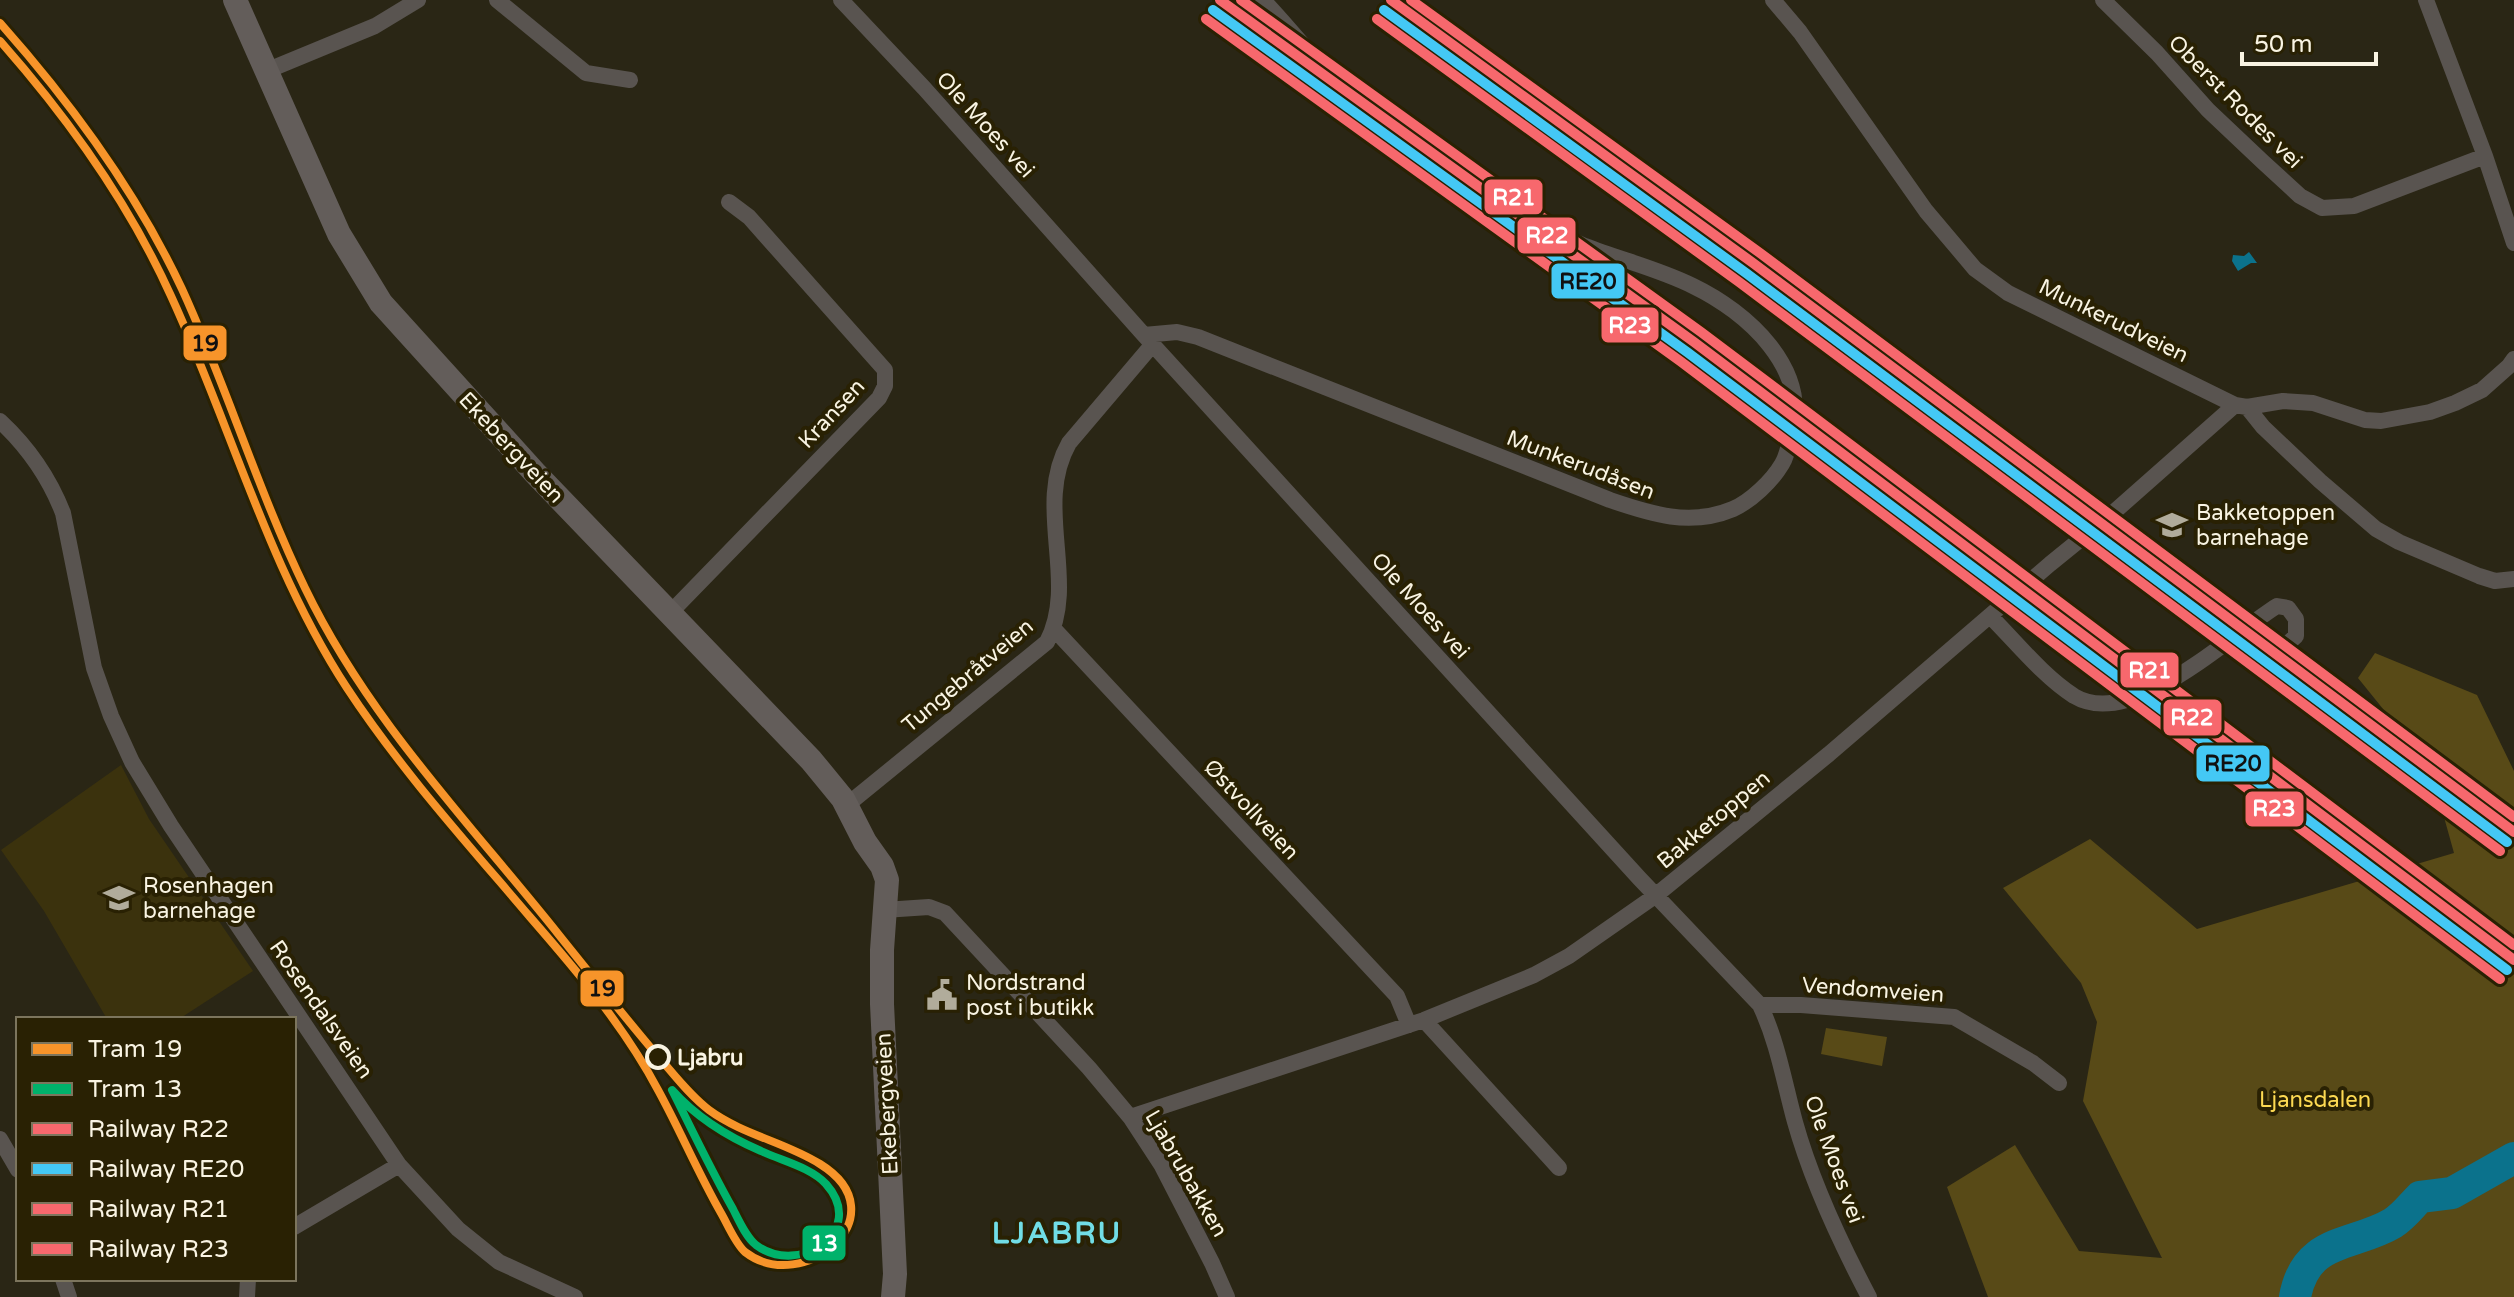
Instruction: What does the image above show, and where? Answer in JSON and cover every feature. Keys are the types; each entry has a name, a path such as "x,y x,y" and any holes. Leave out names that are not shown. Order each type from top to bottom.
{"main road":[{"name":"Ekebergveien","path":"235,0 339,234 381,303 507,444 811,760 847,805 865,842 871,883 884,910 882,1004 895,1274 893,1297"}],"street":[{"path":"266,71 375,26 418,0"},
{"path":"497,0 586,73 630,80"},
{"name":"Ole Moes vei","path":"841,0 1655,896 1760,1005 1770,1027 1805,1154 1869,1297"},
{"name":"Munkerudåsen","path":"1148,340 1177,332 1198,337 1656,516 1695,518 1732,509 1748,499 1783,463 1795,413 1789,378 1769,343 1734,311 1690,284 1526,222 1476,199 1432,173 1392,142 1318,65 1263,0"},
{"name":"Munkerudveien","path":"1773,0 1808,44 1926,211 1975,269 2008,293 2241,406 2344,504 2376,529 2479,576 2495,581 2514,579"},
{"name":"Oberst Rodes vei","path":"2103,0 2157,53 2208,110 2300,196 2322,208 2354,206 2485,156"},
{"path":"2426,0 2514,243"},
{"name":"Kransen","path":"671,612 879,398 885,386 885,370 749,217 729,202"},
{"name":"Tungebråtveien","path":"847,805 1047,642 1059,611 1054,485 1059,459 1148,340"},
{"path":"2241,406 2283,401 2313,403 2365,420 2381,421 2455,403 2482,390 2514,359"},
{"name":"Bakketoppen","path":"1130,1117 1417,1022 1534,975 1569,956 1655,896 1829,754 2241,406"},
{"name":"Rosendalsveien","path":"0,421 29,451 55,492 63,513 94,668 132,762 171,826 399,1165 458,1229 499,1262 575,1297"},
{"path":"1990,616 2059,684 2075,696 2100,705 2114,704 2162,685 2238,635"},
{"name":"Østvollveien","path":"1054,629 1397,996 1417,1022 1559,1168"},
{"name":"Ljabrubakken","path":"884,910 929,907 945,913 1089,1068 1130,1117 1162,1166 1227,1297"},
{"name":"Vendomveien","path":"1760,1005 1801,1005 1954,1017 2033,1063 2059,1083"},
{"path":"0,1139 16,1167"},
{"path":"296,1226 399,1165"}],"shaded area":[{"name":"Rosenhagen barnehage","path":"121,765 149,819 253,971 182,1017 106,1017 44,911 1,850"}],"green space":[{"name":"Ljansdalen","path":"2375,653 2477,695 2514,771 2514,1297 1988,1297 1947,1187 2015,1145 2079,1251 2162,1258 2083,1101 2097,1022 2081,983 2003,888 2090,839 2197,929 2454,853 2430,767 2358,678"},
{"path":"1826,1028 1887,1037 1882,1066 1821,1054"}],"water":[{"path":"2249,252 2257,263 2238,271 2232,261 2233,255 2244,256"}],"waterway":[{"path":"2295,1297 2309,1264 2320,1254 2393,1223 2420,1197 2452,1193 2514,1158"}],"tram line":[{"name":"19","path":"0,23 101,150 164,253 214,363 288,551 330,636 359,682 422,768 688,1091 722,1119 807,1156 843,1184 851,1206 848,1226 835,1244 816,1257 793,1264 768,1263 741,1248 645,1066 615,1021 412,777 347,688 319,642 272,545 193,345 136,227 73,130 0,41"},
{"name":"13","path":"672,1090 702,1118 724,1132 804,1169 826,1184 837,1201 839,1218 834,1232 823,1244 791,1256 773,1253 752,1242 672,1090"}],"rail line":[{"name":"R22","path":"1220,0 1694,342 2514,960"},
{"name":"R21","path":"1241,0 1701,332 2514,945"},
{"name":"R22","path":"1391,0 1753,263 2514,832"},
{"name":"R21","path":"1411,0 1760,253 2514,817"},
{"name":"RE20","path":"1213,10 1687,352 2507,970"},
{"name":"RE20","path":"1384,10 1746,273 2507,842"},
{"name":"R23","path":"1206,19 1680,361 2500,979"},
{"name":"R23","path":"1377,19 1739,282 2500,851"}],"place":[{"name":"Bakketoppen barnehage","path":"2172,525"},
{"name":"Rosenhagen barnehage","path":"119,898"},
{"name":"Nordstrand post i butikk","path":"942,995"},
{"name":"Ljabru","path":"658,1057"}],"district":[{"name":"LJABRU","path":"1057,1233"}]}
